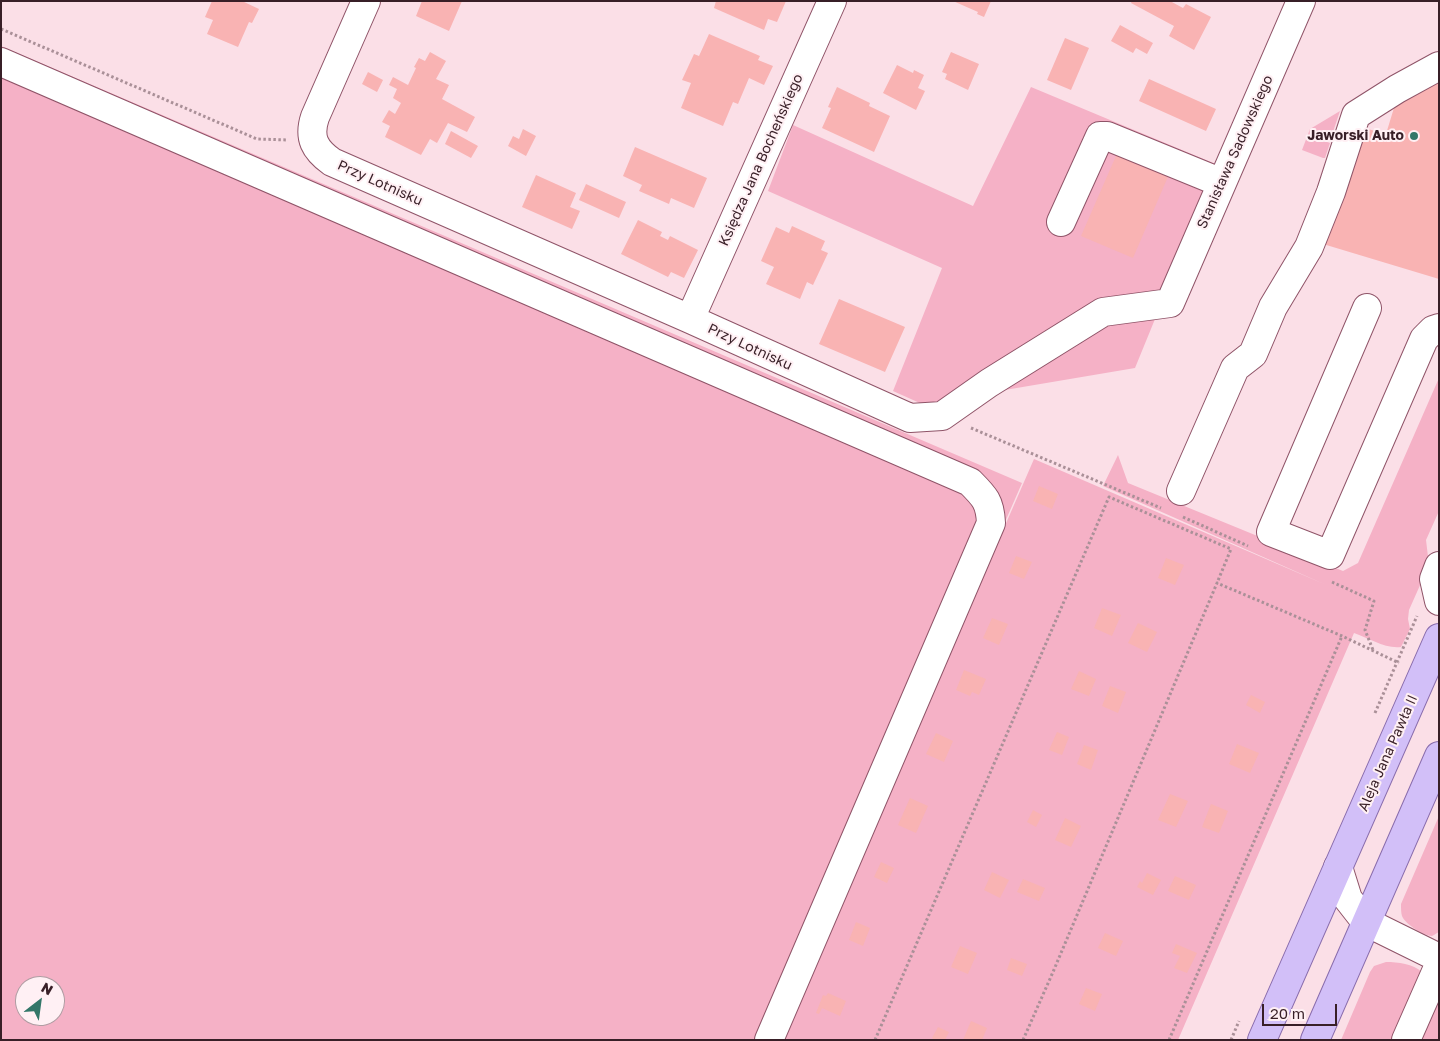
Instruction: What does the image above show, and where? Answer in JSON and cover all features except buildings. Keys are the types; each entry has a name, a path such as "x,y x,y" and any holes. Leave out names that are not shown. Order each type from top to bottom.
{"main road":[{"name":"Aleja Jana Pawła II","path":"1262,1040 1439,638"},
{"path":"1315,1040 1439,756"}],"street":[{"path":"319,149 312,134 314,117 366,1"},
{"name":"Księdza Jana Bocheńskiego","path":"690,319 832,1"},
{"name":"Stanisława Sadowskiego","path":"942,416 989,383 1103,312 1170,303 1301,1"},
{"path":"1,62 970,482 981,494 990,508 991,523 769,1040"},
{"path":"1175,505 1235,368 1253,354 1273,307 1309,247 1331,192 1356,115 1397,89 1439,66"},
{"path":"1061,222 1100,136 1107,136 1222,183"},
{"name":"Przy Lotnisku","path":"319,149 341,166 690,319 896,413 910,418 942,416"},
{"path":"1367,308 1271,532 1330,555 1424,339 1433,330 1439,328"},
{"path":"1439,566 1434,579 1439,601"},
{"path":"1338,867 1348,900 1366,922 1439,958"},
{"path":"1406,1040 1439,965"}],"path":[{"path":"1,29 256,139 319,149"},
{"path":"942,416 1175,505 1250,547"},
{"path":"875,1040 1109,497 1231,549 1023,1040"},
{"path":"1330,581 1374,601 1365,630 1374,651"},
{"path":"1218,583 1342,636 1423,674"},
{"path":"1169,1040 1342,636"}],"shaded area":[{"path":"1,46 1022,483 779,1040 1,1040"},
{"path":"1031,87 1218,165 1135,368 922,404 893,391 942,268 768,191 793,125 973,206"},
{"path":"1340,111 1332,135 1321,131 1319,139 1330,143 1325,158 1302,150 1310,129"},
{"path":"1439,378 1439,511 1426,540 1429,565 1409,610 1410,629 1401,647 1383,645 1354,633 1178,1040 781,1040 1034,459 1324,584 1103,486 1118,455 1128,483 1343,571 1358,563"},
{"path":"1439,816 1439,932 1432,936 1420,932 1404,919 1401,912 1401,904"},
{"path":"1386,962 1405,964 1422,972 1394,1040 1341,1040 1370,972 1374,966"},
{"path":"1439,988 1439,1040 1415,1040"}],"place":[{"name":"Jaworski Auto","path":"1414,136"}]}
